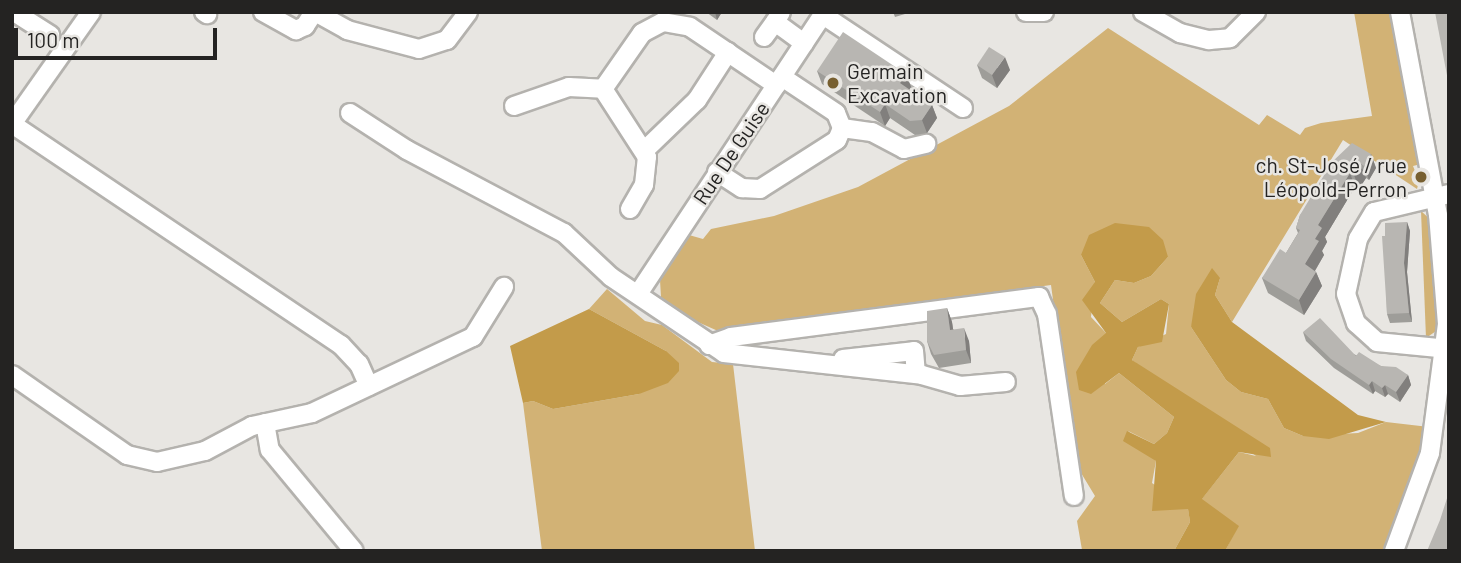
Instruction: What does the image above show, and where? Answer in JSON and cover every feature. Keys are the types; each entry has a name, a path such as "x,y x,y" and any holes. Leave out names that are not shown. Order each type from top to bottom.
{"street":[{"path":"14,12 50,35"},
{"path":"91,12 14,125 341,345 359,364 369,386"},
{"path":"263,12 296,30 305,26 314,12 347,30 419,49 447,40 468,12"},
{"path":"1026,12 1044,12"},
{"path":"1143,12 1180,33 1219,40 1239,32 1256,12"},
{"path":"1394,551 1430,453 1447,349 1442,196 1400,12"},
{"path":"824,14 900,71 963,108"},
{"name":"Rue De Guise","path":"638,294 824,14"},
{"path":"603,89 652,19 682,24 843,116 866,123 904,149 926,144"},
{"path":"773,24 804,43"},
{"path":"645,150 692,106 728,52"},
{"path":"514,106 569,87 603,89"},
{"path":"603,89 613,111 645,150 647,176 630,209"},
{"path":"349,113 407,150 551,224 611,277 709,345 730,355 916,374 960,386 1006,382"},
{"path":"717,172 742,188 767,187 832,144 843,116"},
{"path":"1442,196 1387,206 1369,218 1358,239 1346,294 1356,323 1377,342 1447,349"},
{"path":"12,375 127,455 146,462 205,451 242,429 312,413 472,337 504,287"},
{"path":"709,345 731,337 1039,297 1048,314 1074,496"},
{"path":"265,423 270,450 354,551"}],"shaded area":[{"path":"1354,12 1393,12 1421,164 1413,166 1419,181 1417,189 1343,140 1232,322 1215,295 1220,278 1191,327 1226,380 1241,392 1268,399 1284,428 1303,436 1358,433 1386,422 1429,427 1386,551 1225,551 1238,526 1201,500 1239,452 1256,456 1132,360 1138,347 1166,334 1169,304 1161,299 1122,322 1100,303 1115,280 1134,283 1151,276 1168,257 1081,255 1095,282 1091,317 1106,333 1105,384 1119,373 1174,417 1167,433 1154,444 1128,431 1156,461 1152,483 1188,508 1190,522 1174,551 1077,551 1082,550 1077,521 1095,496 1075,463 1051,285 718,331 682,315 661,297 660,280 689,235 703,239 711,229 774,216 858,187 1009,106 1108,28 1259,125 1267,115 1300,135 1305,128 1321,123 1372,116"},
{"path":"1421,211 1432,221 1439,329 1426,338"},
{"path":"1115,223 1149,227 1163,240 1168,257 1151,276 1134,283 1115,280 1100,303 1122,322 1161,299 1169,304 1162,342 1138,347 1132,360 1270,448 1271,457 1239,452 1202,499 1239,526 1225,551 1174,551 1190,522 1188,509 1152,511 1156,461 1123,441 1127,431 1154,444 1167,433 1174,417 1119,373 1091,394 1079,390 1076,372 1092,345 1106,333 1082,300 1095,282 1081,255 1089,235"},
{"path":"1212,268 1220,278 1215,295 1232,322 1358,415 1386,422 1329,439 1303,436 1284,428 1268,399 1241,392 1226,380 1191,327 1196,294"},
{"path":"607,289 645,321 662,325 712,362 733,364 755,551 542,551 523,403 533,401 553,409 639,394 666,351 589,309"},
{"path":"589,309 666,351 679,363 679,371 668,383 639,394 553,409 533,401 523,403 510,346"}],"building":[{"path":"1435,12 1449,12 1449,86"},
{"path":"843,32 906,74 900,83 932,105 922,120 910,121 885,104 880,112 817,71"},
{"path":"989,47 1005,57 992,75 977,65"},
{"path":"1352,143 1371,154 1364,166 1360,163 1354,175 1350,173 1318,225 1322,228 1315,239 1319,241 1305,264 1316,272 1299,300 1262,278 1280,249 1286,253 1300,230 1296,228 1300,215 1332,162"},
{"path":"1407,222 1404,263 1409,313 1387,314 1382,236 1385,236 1385,223"},
{"path":"947,308 950,330 964,328 966,350 934,355 927,341 927,311"},
{"path":"1320,318 1356,356 1359,352 1381,366 1396,367 1408,375 1396,392 1385,385 1382,388 1372,381 1369,385 1331,359 1303,332"},
{"path":"1449,492 1449,547 1447,551 1427,551 1440,520"}],"place":[{"name":"Germain Excavation","path":"833,83"},
{"name":"ch. St-José / rue Léopold-Perron","path":"1421,177"}]}
